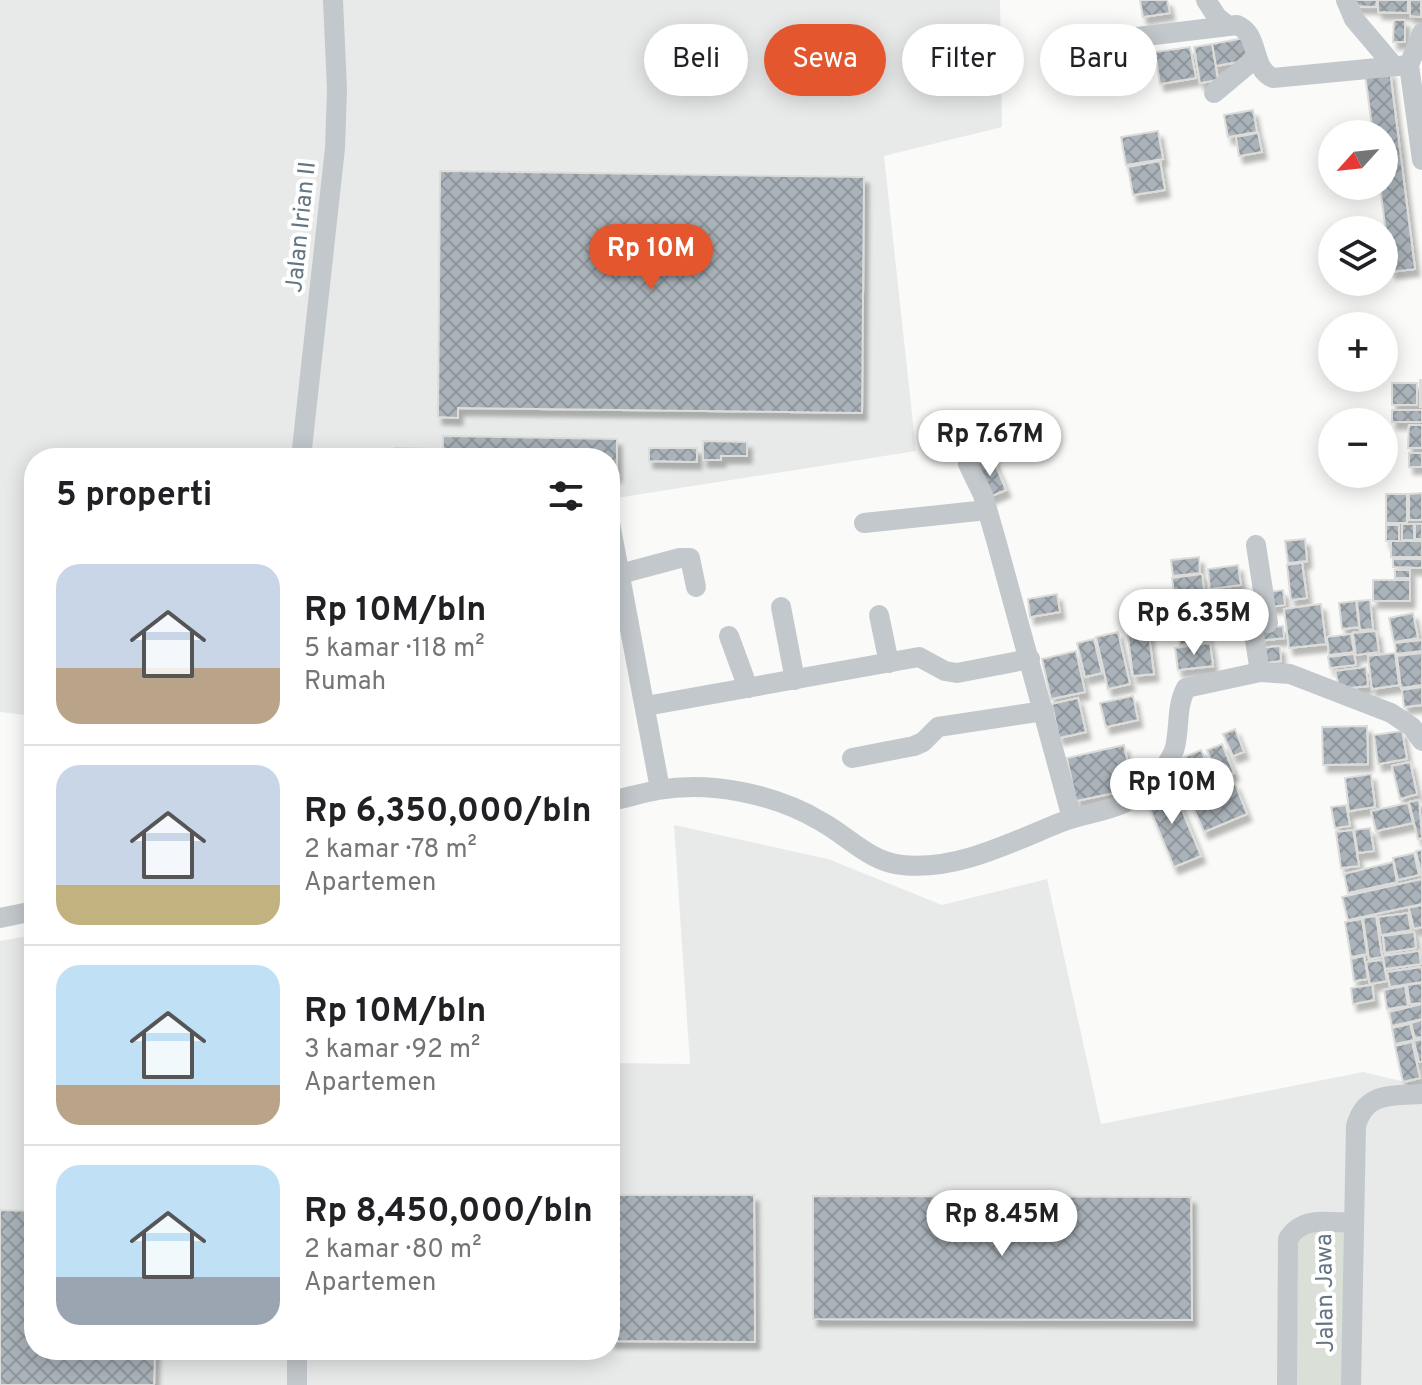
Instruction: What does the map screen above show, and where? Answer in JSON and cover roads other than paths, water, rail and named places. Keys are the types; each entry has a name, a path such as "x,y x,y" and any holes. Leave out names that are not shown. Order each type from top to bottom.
{"street":[{"name":"Jalan Irian II","path":"302,448 335,148 337,89 333,0"},
{"path":"1206,0 1217,17 1227,25"},
{"path":"1346,0 1354,19 1401,65 1422,160"},
{"path":"1157,34 1227,25 1246,29 1265,73 1273,78 1401,65"},
{"path":"1401,65 1422,33"},
{"path":"1214,93 1257,57"},
{"path":"968,464 987,510 1072,818"},
{"path":"864,523 987,510"},
{"path":"1256,545 1268,623 1260,672"},
{"path":"660,789 620,574 690,558 696,587"},
{"path":"781,607 795,680"},
{"path":"879,615 889,663"},
{"path":"1229,627 1268,623"},
{"path":"729,636 748,688"},
{"path":"646,706 919,657 945,671 957,673 1030,659"},
{"path":"620,799 660,789 713,787 742,792 782,804 822,822 875,858 897,865 917,866 961,860 1072,818 1123,806 1153,782 1175,750 1180,700 1186,688 1260,672 1290,674 1391,713 1412,727 1422,741"},
{"path":"852,758 914,746 923,742 938,727 1044,711"},
{"path":"0,918 24,913"},
{"path":"1352,1223 1356,1126 1360,1109 1371,1101 1390,1096 1422,1094"},
{"name":"Jalan Jawa","path":"1287,1385 1288,1239 1295,1228 1308,1223 1352,1223 1351,1385"},
{"path":"297,1360 297,1385"}]}
